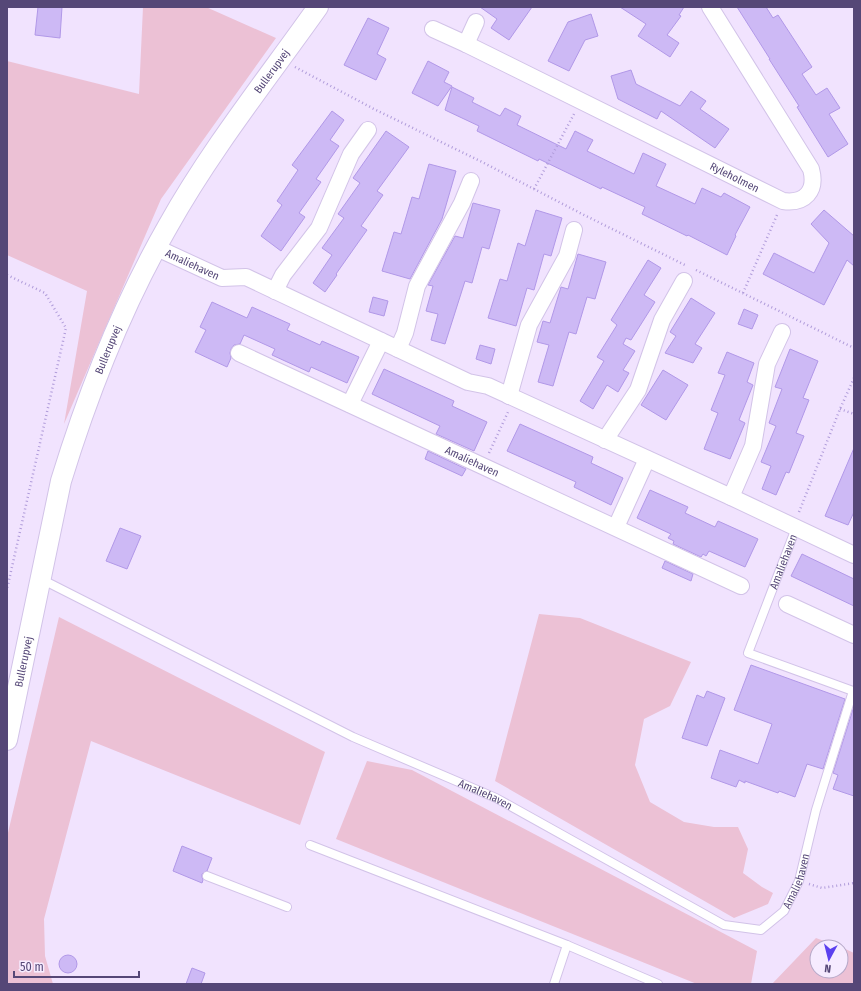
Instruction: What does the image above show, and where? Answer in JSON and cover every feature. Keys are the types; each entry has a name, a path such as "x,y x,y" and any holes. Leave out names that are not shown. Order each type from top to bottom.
{"street":[{"name":"Bullerupvej","path":"7,740 61,482 73,443 114,337 156,248 206,163 318,7"},
{"path":"710,7 811,168 814,177 808,194 801,200 792,202 783,201"},
{"path":"466,44 476,22"},
{"name":"Ryleholmen","path":"433,28 783,201"},
{"path":"275,291 283,275 319,228 351,154 368,130"},
{"path":"398,349 405,333 417,286 462,203 471,180"},
{"path":"512,397 529,325 567,256 574,230"},
{"name":"Amaliehaven","path":"156,248 222,278 246,277 468,382 488,386 732,497 854,555"},
{"path":"605,440 638,390 662,320 689,272"},
{"path":"732,497 753,446 767,364 782,332"},
{"path":"350,404 381,341"},
{"name":"Amaliehaven","path":"239,353 741,586"},
{"path":"616,527 648,459"},
{"name":"Amaliehaven","path":"787,604 854,635"}],"lane":[{"name":"Amaliehaven","path":"41,579 353,737 496,798 724,925 761,930 784,911 799,880 816,810 854,691 748,653 796,528"},
{"path":"310,845 567,945 658,984"},
{"path":"208,876 287,907"},
{"path":"554,984 567,945"}],"path":[{"path":"280,59 374,109 584,215 689,272 743,293 854,348"},
{"path":"534,189 581,101"},
{"path":"743,293 783,201"},
{"path":"7,275 45,293 66,328 7,589"},
{"path":"796,528 797,518 840,409 854,378"},
{"path":"483,466 512,397"},
{"path":"840,409 854,414"},
{"path":"799,880 822,888 854,883"}],"shaded area":[{"path":"143,7 206,7 276,38 161,199 64,424 87,291 7,255 7,61 139,94"},
{"path":"539,614 580,618 691,662 670,706 644,719 635,765 650,802 684,822 714,827 738,827 748,849 743,873 773,893 768,904 734,918 495,781"},
{"path":"59,617 325,752 300,825 91,741 44,919 45,956 53,984 7,984 7,837"},
{"path":"367,761 412,770 757,951 751,984 697,984 336,839"},
{"path":"809,945 809,979 849,979 849,951 854,953 854,984 772,984"}],"building":[{"path":"38,7 62,7 60,38 35,35"},
{"path":"480,7 532,7 509,40 491,28 497,19"},
{"path":"620,7 684,7 679,15 681,16 667,35 679,43 670,57 638,36 646,24"},
{"path":"737,7 766,7 773,18 778,15 812,67 802,74 816,95 827,88 840,108 829,114 848,144 828,157 797,107 799,106"},
{"path":"591,14 598,36 585,40 569,71 548,61 568,22"},
{"path":"368,18 389,28 377,54 386,59 376,80 344,65"},
{"path":"428,61 449,72 444,82 452,86 438,106 412,93"},
{"path":"631,70 636,84 680,106 691,91 706,101 700,109 729,129 715,148 661,111 657,119 618,99 611,76"},
{"path":"452,87 474,98 472,102 500,116 505,108 521,116 517,125 566,149 575,131 593,140 587,151 634,174 643,153 666,164 656,186 695,204 702,188 721,197 724,193 750,207 735,235 736,236 727,255 642,214 645,207 602,187 601,189 539,159 538,161 477,131 479,126 445,110"},
{"path":"332,111 344,120 330,140 339,146 316,179 321,182 299,213 305,217 281,251 261,236 282,205 277,201 298,170 292,165"},
{"path":"386,131 409,147 377,191 383,195 361,226 367,230 325,292 313,283 332,255 322,248 344,218 338,214 360,183 353,178"},
{"path":"429,164 456,171 442,219 410,279 382,271 394,232 401,234 412,197 419,199"},
{"path":"473,203 500,210 489,249 482,247 472,283 465,281 445,344 431,340 438,314 426,311 433,286 428,285 455,236 463,238"},
{"path":"536,210 562,218 551,256 544,254 534,290 527,288 516,326 488,318 500,279 507,281 518,243 525,246"},
{"path":"824,210 854,236 854,266 847,260 824,305 763,274 774,253 814,273 829,243 811,224"},
{"path":"578,254 606,262 595,299 587,297 576,334 569,332 553,386 538,382 549,345 537,342 543,321 550,323 561,287 568,289"},
{"path":"648,260 661,268 644,295 655,302 631,340 626,338 623,344 635,351 623,370 629,373 618,392 607,385 593,409 580,401 604,361 597,357 617,325 611,320"},
{"path":"373,297 388,301 384,316 369,312"},
{"path":"691,298 715,313 695,344 702,348 693,363 665,353 676,336 670,332"},
{"path":"212,302 247,318 252,307 290,324 287,330 320,345 322,341 359,357 347,383 311,367 309,372 272,355 275,349 244,335 240,344 234,345 231,349 231,358 227,367 195,352 206,330 200,327"},
{"path":"744,309 758,315 752,329 738,324"},
{"path":"480,345 495,349 491,364 476,359"},
{"path":"790,349 818,361 803,398 809,400 796,433 804,436 789,473 786,472 776,495 762,489 771,466 761,462 776,426 769,423 782,389 775,387"},
{"path":"727,352 754,363 747,382 753,385 739,420 745,423 730,459 704,449 718,413 711,410 725,375 718,373"},
{"path":"384,369 454,401 452,406 487,422 474,451 436,434 440,426 372,394"},
{"path":"663,370 688,385 666,420 641,405"},
{"path":"520,424 593,457 591,463 623,478 611,505 574,487 576,482 507,451"},
{"path":"854,448 854,512 848,525 825,516"},
{"path":"428,451 466,469 462,476 425,459"},
{"path":"650,490 688,507 685,513 715,527 718,521 758,539 745,567 709,551 706,556 703,554 701,557 673,544 674,541 668,538 671,534 637,518"},
{"path":"120,528 141,536 127,569 106,561"},
{"path":"802,554 854,579 854,606 791,576"},
{"path":"665,561 693,574 691,581 662,568"},
{"path":"751,665 845,699 823,769 807,764 795,797 779,791 778,793 745,781 745,783 739,780 736,787 711,778 720,750 758,764 772,724 734,710"},
{"path":"707,691 725,698 707,746 682,738 697,695 704,698"},
{"path":"854,706 854,796 833,789 838,775 833,773"},
{"path":"182,846 212,858 207,871 202,874 202,883 173,871"},
{"path":"68,955 74,958 77,964 74,970 68,973 62,970 59,964 62,958"},
{"path":"192,968 205,973 201,984 186,984"}]}
